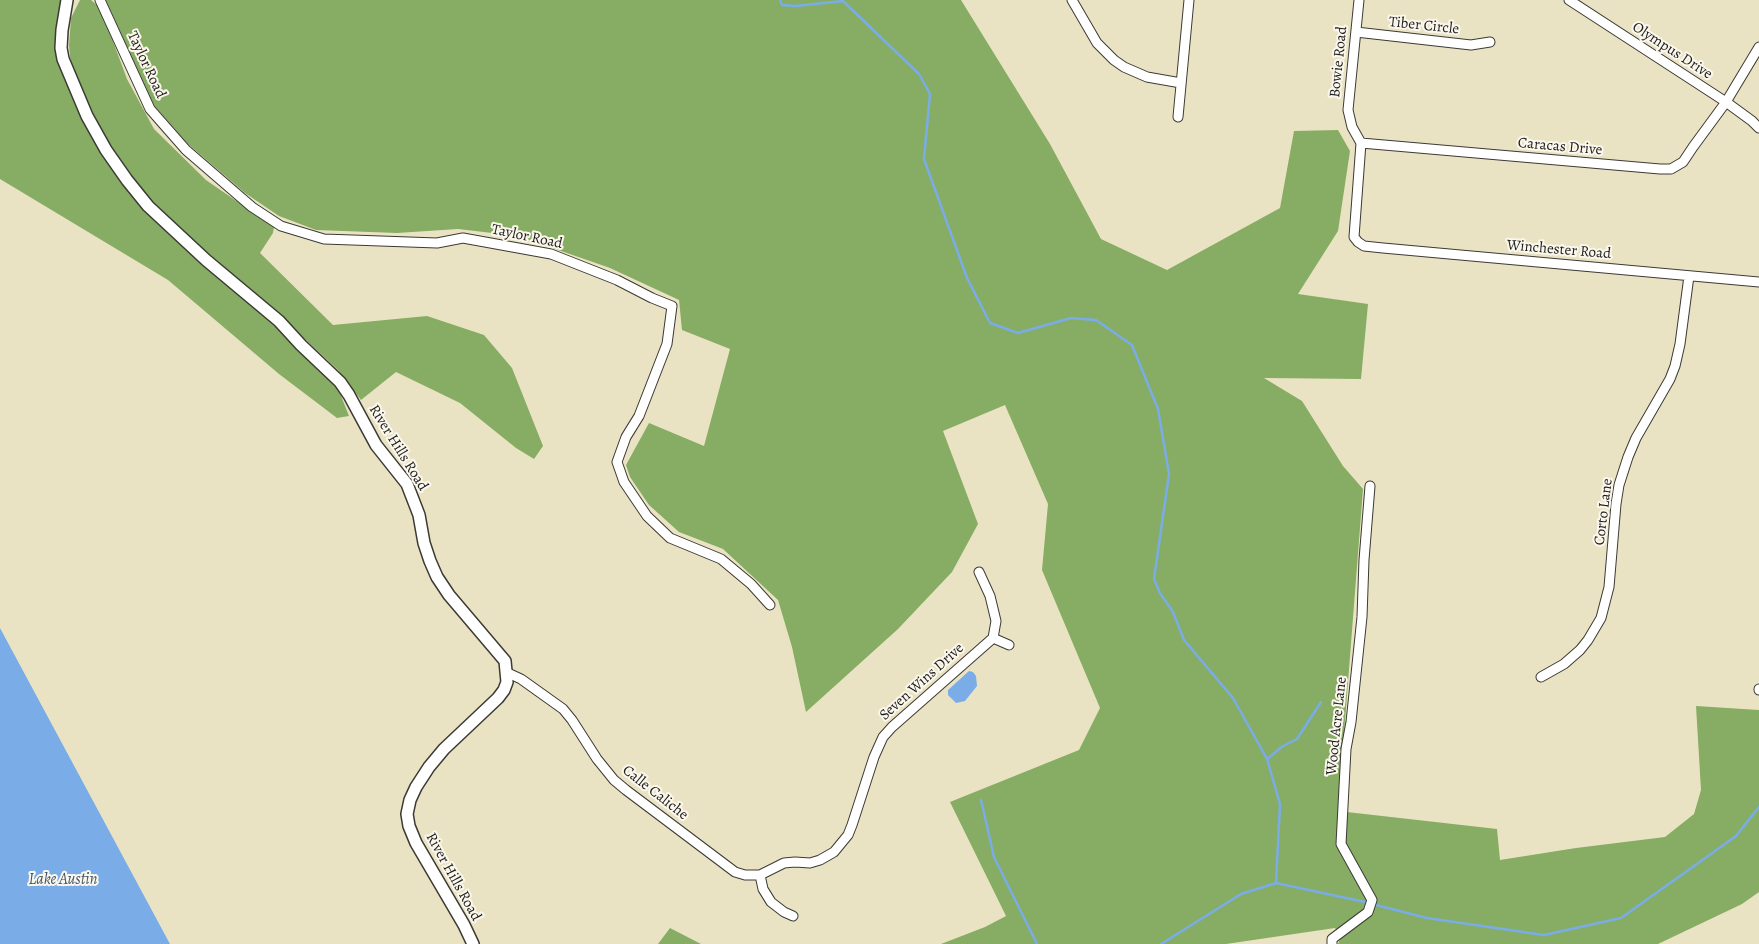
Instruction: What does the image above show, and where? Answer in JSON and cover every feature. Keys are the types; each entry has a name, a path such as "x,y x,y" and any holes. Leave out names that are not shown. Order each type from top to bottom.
{"street":[{"name":"River Hills Road","path":"67,0 62,30 61,48 63,59 87,116 106,150 126,180 148,206 206,260 280,321 300,345 340,382 376,445 407,484 419,515 424,543 437,577 460,609 502,654 508,673 507,682 498,698 444,749 428,768 416,786 407,814 409,826 416,843 464,924 473,944"},
{"name":"Taylor Road","path":"100,0 150,108 186,150 252,207 281,226 324,239 437,243 463,238 551,254 617,280 672,306 667,344 639,416 626,437 617,462 624,482 647,516 670,538 721,559 751,584 770,605"},
{"path":"1072,0 1096,43 1114,60 1147,77 1181,83"},
{"path":"1178,117 1189,0"},
{"name":"Bowie Road","path":"1358,242 1354,237 1361,143 1352,127 1348,110 1359,0"},
{"name":"Olympus Drive","path":"1569,0 1726,102 1759,128"},
{"name":"Tiber Circle","path":"1356,32 1471,45 1490,42"},
{"name":"Caracas Drive","path":"1361,143 1670,169 1682,162 1726,102 1759,47"},
{"name":"Winchester Road","path":"1358,242 1364,246 1383,248 1759,282"},
{"name":"Corto Lane","path":"1541,677 1564,664 1580,650 1601,618 1610,587 1616,504 1620,485 1636,438 1670,379 1675,366 1680,344 1688,276"},
{"name":"Wood Acre Lane","path":"1332,944 1332,939 1368,912 1372,900 1341,844 1346,750 1351,722 1362,617 1370,486"},
{"path":"980,572 990,596 996,621 993,638 1009,645"},
{"name":"Seven Wins Drive","path":"760,875 784,863 810,863 834,852 848,835 874,757 883,737 993,638"},
{"name":"Calle Caliche","path":"508,673 521,679 563,708 597,759 614,780 626,790 735,872 745,875 760,875"},
{"path":"760,875 763,888 771,902 793,916"}],"green space":[{"path":"0,0 62,0 55,41 63,72 97,143 134,198 278,328 338,388 349,416 337,418 279,374 168,280 0,179"},
{"path":"80,0 91,0 97,5 104,17 127,79 154,129 206,180 274,227 273,233 260,253 333,325 427,316 484,335 512,368 543,446 534,459 516,448 460,403 396,372 361,400 338,370 158,209 125,169 96,125 71,66 69,46 71,18"},
{"path":"106,0 961,0 1050,144 1101,239 1167,270 1280,208 1294,131 1338,130 1350,151 1338,231 1298,294 1368,304 1361,379 1264,378 1302,401 1343,466 1363,489 1338,811 1497,829 1500,860 1665,837 1694,814 1701,790 1696,706 1759,710 1759,892 1742,904 1658,944 1338,944 1341,937 1335,928 1226,944 941,944 985,927 1006,916 950,802 1079,750 1100,708 1042,570 1048,504 1005,405 943,431 978,524 952,572 898,629 806,712 792,647 778,600 723,549 679,532 649,505 630,477 626,465 649,423 704,446 730,349 682,330 679,300 610,268 518,236 458,229 397,233 316,230 279,216 245,193 188,144 153,104"},
{"path":"670,928 701,944 658,944"}],"water":[{"name":"Lake Austin","path":"0,628 71,760 170,944 0,944"},
{"path":"969,671 973,672 976,676 977,686 965,701 956,703 948,695 948,690"}],"waterway":[{"path":"780,0 782,5 795,6 843,1 919,74 930,94 924,159 967,278 990,323 1018,333 1071,318 1096,320 1132,345 1158,409 1169,474 1154,579 1160,593 1173,612 1184,640 1233,698 1267,759 1280,804 1276,883"},
{"path":"1267,759 1283,746 1297,739 1321,702"},
{"path":"981,800 994,857 1037,944"},
{"path":"1376,905 1427,918 1544,935 1621,918 1736,836 1759,807"},
{"path":"1161,944 1241,894 1276,883 1365,902"}]}
